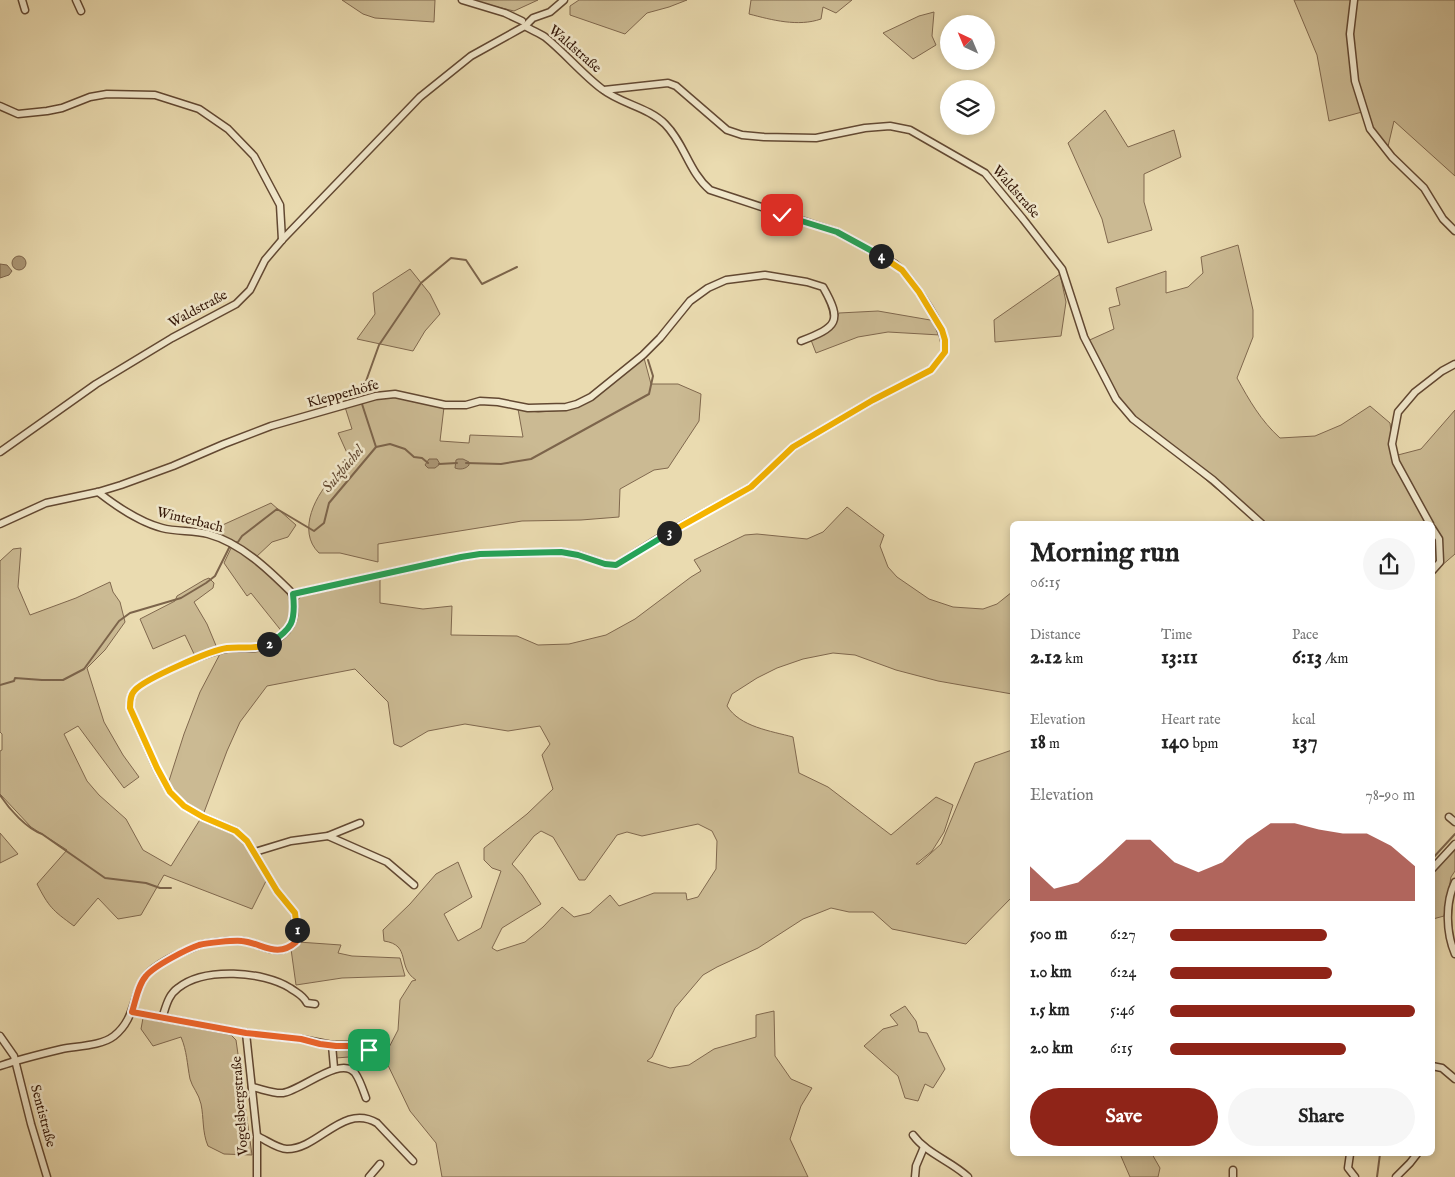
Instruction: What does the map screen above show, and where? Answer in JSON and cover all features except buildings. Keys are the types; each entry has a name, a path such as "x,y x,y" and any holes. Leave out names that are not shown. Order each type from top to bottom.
{"street":[{"path":"22,0 26,10"},
{"path":"76,0 81,11"},
{"path":"462,0 504,13 523,24 550,12 564,0"},
{"path":"1354,0 1350,34 1355,81 1370,129 1387,152 1424,188 1443,219 1455,231"},
{"name":"Waldstraße","path":"0,452 118,370 172,338 236,304 250,290 265,260 282,240 420,97 471,56 523,24 544,36 603,90 668,83 676,86 727,130 764,138 816,138 865,128 890,126 910,130 985,173 1062,269 1084,337 1116,398 1133,419 1213,480 1259,521"},
{"path":"0,1066 104,1042 125,1026 132,1012 142,981 147,974 200,944 242,941 274,950 289,948 296,942 295,913 277,891 247,841 236,831 203,817 184,806 170,792 130,708 130,699 134,690 158,676 209,653 226,648 257,648 267,645 288,630 293,622 293,594 480,554 561,552 578,555 605,564 616,565 659,538 751,487 793,447 873,400 931,370 945,352 945,340 942,330 919,292 895,264 837,232 710,190 693,171 674,134 664,123 603,90"},
{"path":"0,106 18,114 37,112 62,108 90,97 107,94 155,95 199,109 228,129 254,156 280,205 282,240"},
{"name":"Klepperhöfe","path":"0,524 46,503 98,492 173,466 271,426 376,396 395,394 445,405 480,401 498,402 528,408 566,408 591,397 643,355 660,338 690,301 708,288 726,280 765,275 807,282 823,287 833,305 835,315 832,324 818,334 801,341"},
{"path":"1428,521 1396,462 1392,444 1398,412 1416,392 1442,371 1455,364"},
{"name":"Winterbach","path":"98,492 122,510 161,528 208,534 232,544 258,562 293,594"},
{"path":"1435,533 1439,540 1440,562 1435,568"},
{"path":"1448,817 1455,822"},
{"path":"254,852 292,841 328,836 360,823"},
{"path":"328,836 387,862 414,885"},
{"path":"1435,866 1455,844"},
{"path":"1455,882 1449,901 1448,924 1451,944 1455,954"},
{"path":"162,1018 169,998 178,988 192,980 216,975 238,973 260,976 281,982 304,997 307,1003 315,1004"},
{"path":"132,1012 246,1033 301,1039 369,1050"},
{"name":"Vogelsbergstraße","path":"246,1033 258,1136 257,1177"},
{"name":"Sentistraße","path":"0,1036 12,1051 16,1061 31,1124 47,1177"},
{"path":"332,1045 334,1068"},
{"path":"252,1087 283,1093 302,1086 334,1068 348,1067 354,1072 366,1098"},
{"path":"1435,1067 1442,1068 1455,1079"},
{"path":"258,1136 285,1149 302,1146 338,1125 359,1117 377,1124 413,1161"},
{"path":"912,1135 924,1148 957,1167 968,1177"},
{"path":"914,1177 916,1166 924,1148"},
{"path":"1350,1156 1348,1168 1355,1177"},
{"path":"1396,1177 1415,1156"},
{"path":"368,1177 380,1164"}],"shaded area":[{"path":"342,0 435,0 434,22 375,18 363,14"},
{"path":"468,0 538,0 514,11"},
{"path":"579,0 687,0 647,13 625,34 570,15 570,6"},
{"path":"751,0 852,0 836,13 823,7 821,19 794,23 749,14"},
{"path":"1294,0 1455,0 1455,176 1394,121 1386,155 1371,134 1362,112 1329,121 1317,55"},
{"path":"934,12 932,36 936,45 913,59 883,33 919,16"},
{"path":"1105,110 1128,147 1174,130 1181,157 1144,174 1144,202 1152,230 1108,243 1102,219 1068,143"},
{"path":"1238,245 1253,310 1253,337 1237,378 1261,417 1280,438 1315,436 1341,425 1370,406 1390,423 1394,456 1421,449 1455,410 1455,554 1435,571 1435,521 1257,521 1213,486 1131,415 1102,375 1083,343 1114,329 1109,308 1120,305 1116,288 1166,271 1166,293 1188,287 1203,273 1201,257"},
{"path":"19,256 24,258 26,263 24,268 19,270 14,268 12,263 14,258"},
{"path":"0,264 7,265 12,271 9,275 0,278"},
{"path":"410,269 430,294 440,314 425,331 413,351 357,339 375,314 373,293"},
{"path":"1060,274 1066,302 1061,336 995,342 994,320"},
{"path":"878,311 936,321 940,335 888,332 858,337 816,353 811,340 835,323 839,313"},
{"path":"644,358 651,384 678,384 701,394 699,421 668,468 654,470 620,489 619,517 522,521 378,544 378,562 340,553 319,553 312,544 309,534 309,523 311,512 316,502 322,491 336,474 352,464 338,433 352,429 345,407 372,399 397,395 444,407 440,441 469,443 470,435 523,437 518,409 538,412 566,410"},
{"path":"429,459 437,459 440,464 435,468 428,468 425,465"},
{"path":"456,460 469,462 469,465 463,469 455,468"},
{"path":"271,503 296,525 288,537 272,542 255,558 205,533"},
{"path":"847,507 884,535 880,546 888,567 897,577 929,599 953,607 983,609 997,604 1010,594 1010,694 938,681 896,670 855,655 833,653 803,659 777,668 757,678 732,694 727,706 740,719 748,723 793,737 799,773 828,787 891,835 936,797 953,805 944,832 932,851 916,864 919,864 941,844 975,763 1010,751 1010,899 966,944 892,929 873,912 849,912 831,908 803,919 758,948 703,975 675,1008 652,1057 647,1061 670,1068 689,1065 714,1049 756,1037 756,1015 774,1011 775,1056 791,1079 812,1088 801,1106 790,1139 808,1177 442,1177 436,1143 410,1111 384,1057 398,1030 400,1000 412,981 416,980 410,975 398,947 393,943 384,941 383,930 410,904 436,874 458,862 472,897 444,914 458,941 481,928 501,871 492,868 484,860 484,848 527,814 553,789 542,755 550,744 540,726 508,731 465,724 428,731 401,747 394,744 388,702 355,669 267,686 240,722 203,815 178,798 168,784 200,692 221,652 262,646 282,638 290,632 295,624 297,601 302,595 380,578 380,603 423,609 452,606 451,635 517,636 538,645 569,644 606,635 635,619 701,571 694,560 745,535 757,534 807,539 823,532","holes":["698,824 712,831 717,841 716,869 698,897 687,900 686,893 654,893 619,906 610,895 590,913 574,917 562,907 525,942 497,951 492,948 502,928 541,904 522,875 512,864 534,836 541,831 553,837 579,880 585,880 617,835 627,832 642,836"]},
{"path":"232,546 258,564 287,593 291,603 291,621 283,633 251,593 247,596 224,563"},
{"path":"21,548 18,587 30,615 76,598 110,582 113,592 120,602 125,622 105,650 87,668 104,722 123,755 139,777 124,788 78,726 64,734 87,781 99,795 126,819 143,850 171,866 201,818 235,833 245,842 267,879 252,909 164,875 141,915 118,919 98,898 74,926 56,912 45,898 37,884 67,850 31,827 0,794 2,734 0,732 0,561 13,549"},
{"path":"209,578 214,583 213,588 194,602 207,624 217,648 195,656 185,635 153,649 140,619 175,601 177,596"},
{"path":"0,833 18,854 0,863"},
{"path":"1455,849 1455,871 1451,877 1444,916 1435,918 1435,870"},
{"path":"298,942 341,945 338,953 352,956 400,958 405,976 342,978 296,985 291,949"},
{"path":"905,1006 916,1021 919,1032 927,1033 945,1069 933,1088 925,1084 918,1101 905,1098 898,1076 864,1046 883,1029 898,1025 890,1015"},
{"path":"143,1018 231,1035 236,1040 252,1155 224,1154 208,1146 201,1104 190,1079 186,1052 181,1037 153,1046 141,1029"},
{"path":"349,1049 349,1057 336,1058 334,1051"},
{"path":"1121,1156 1153,1156 1160,1168 1158,1177 1130,1177"}],"waterway":[{"path":"361,395 379,345 421,283 451,258 466,260 482,284 517,267"},
{"name":"Sulzbächel","path":"466,463 501,464 531,459 649,394 653,376 648,360"},
{"path":"362,404 376,447"},
{"name":"Sulzbächel","path":"234,543 238,542 242,536 277,509 314,531 324,523 329,503 376,447 390,444 405,449 414,457 422,458 428,463"},
{"name":"Sulzbächel","path":"439,464 457,463"},
{"name":"Sulzbächel","path":"0,685 14,681 15,678 63,680 84,669 119,621 130,613 181,598 206,583 215,576 230,546"},
{"path":"0,795 24,823 105,878 146,883 160,888 171,888"},
{"path":"1435,856 1455,834"},
{"path":"1377,1177 1380,1156"}],"route":[{"path":"369,1050 362,1047 336,1046 301,1039 246,1033 132,1012 142,981 147,974 174,957 200,944 242,941 274,950 289,948 296,942 297,927 295,913 277,891 247,841 236,831 203,817 184,806 170,792 130,708 130,699 134,690 158,676 209,653 226,648 257,648 267,645 282,636 293,622 293,594 340,582 480,554 561,552 578,555 605,564 616,565 659,538 751,487 793,447 873,400 931,370 945,352 945,340 942,330 919,292 902,270 846,236 782,215"}]}
